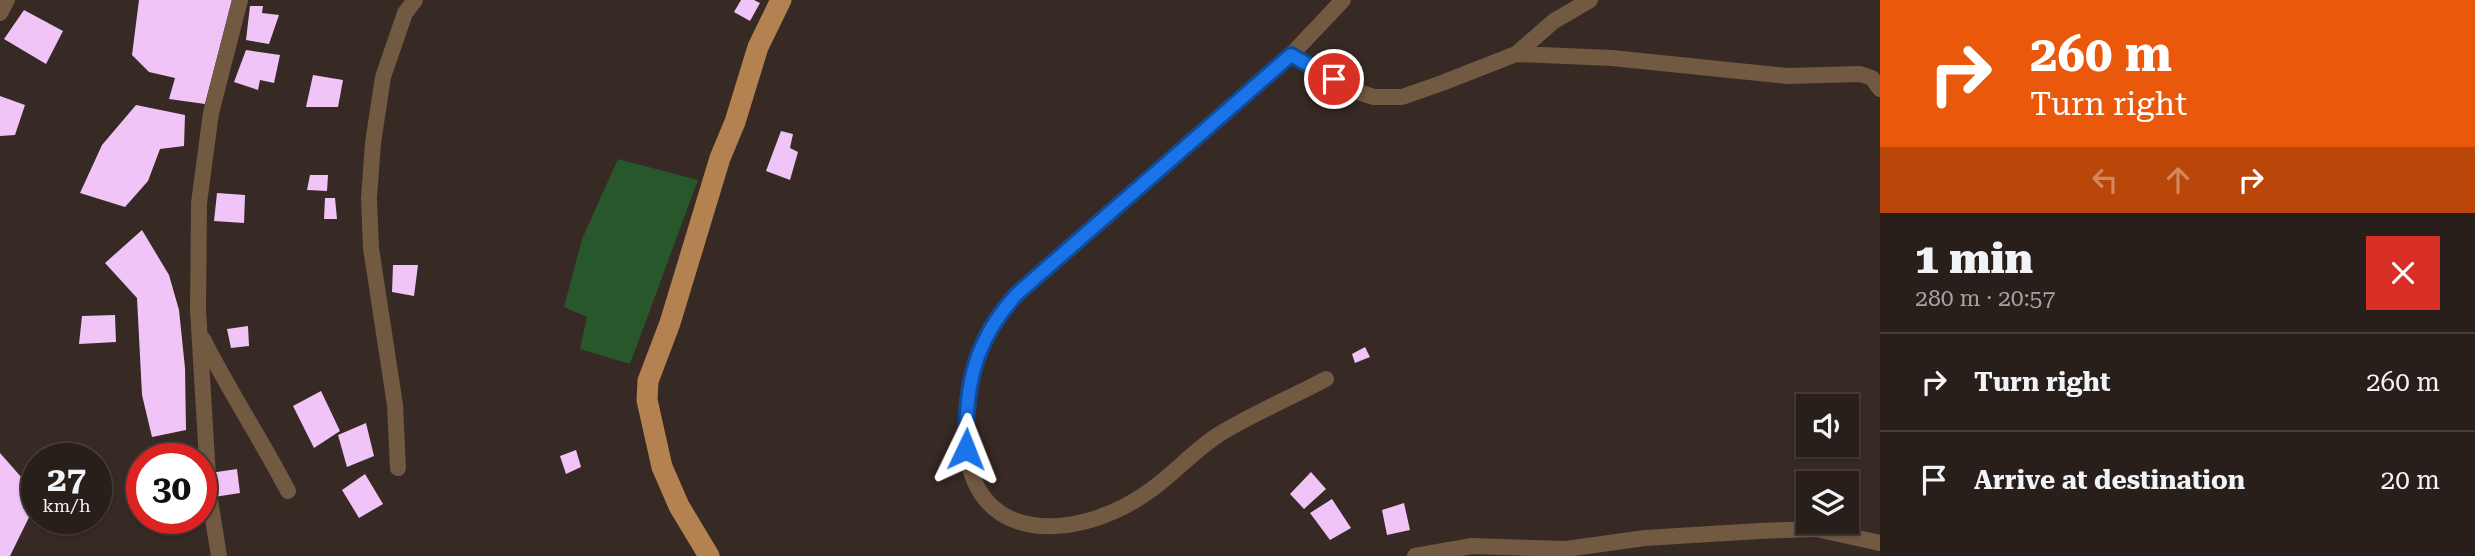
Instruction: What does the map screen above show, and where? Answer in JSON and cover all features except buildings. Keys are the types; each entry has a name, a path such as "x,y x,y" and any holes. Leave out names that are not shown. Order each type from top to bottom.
{"main road":[{"path":"709,556 679,506 662,467 647,400 648,381 670,323 720,158 735,122 758,47 781,0"}],"street":[{"path":"0,13 7,0"},
{"path":"219,556 209,494 199,330 199,203 211,113 240,0"},
{"path":"398,468 395,405 371,248 369,198 373,143 383,77 394,39 405,13 415,0"},
{"path":"1326,379 1219,434 1147,493 1121,508 1074,526 1041,527 1015,522 999,513 983,494 968,462 966,432 972,373 984,341 999,315 1018,293 1291,55 1343,0"},
{"path":"1291,55 1349,88 1374,97 1388,98 1418,92 1516,54 1554,21 1590,0"},
{"path":"1516,54 1612,58 1787,76 1860,74 1872,78 1880,89"},
{"path":"199,330 222,377 261,439 288,491"},
{"path":"1415,556 1472,546 1566,549 1645,538 1816,529 1880,543"}],"green space":[{"path":"618,159 698,180 630,364 580,349 587,317 564,307 582,239"}],"route":[{"path":"966,449 969,388 976,356 1007,304 1291,55 1334,79"}]}
